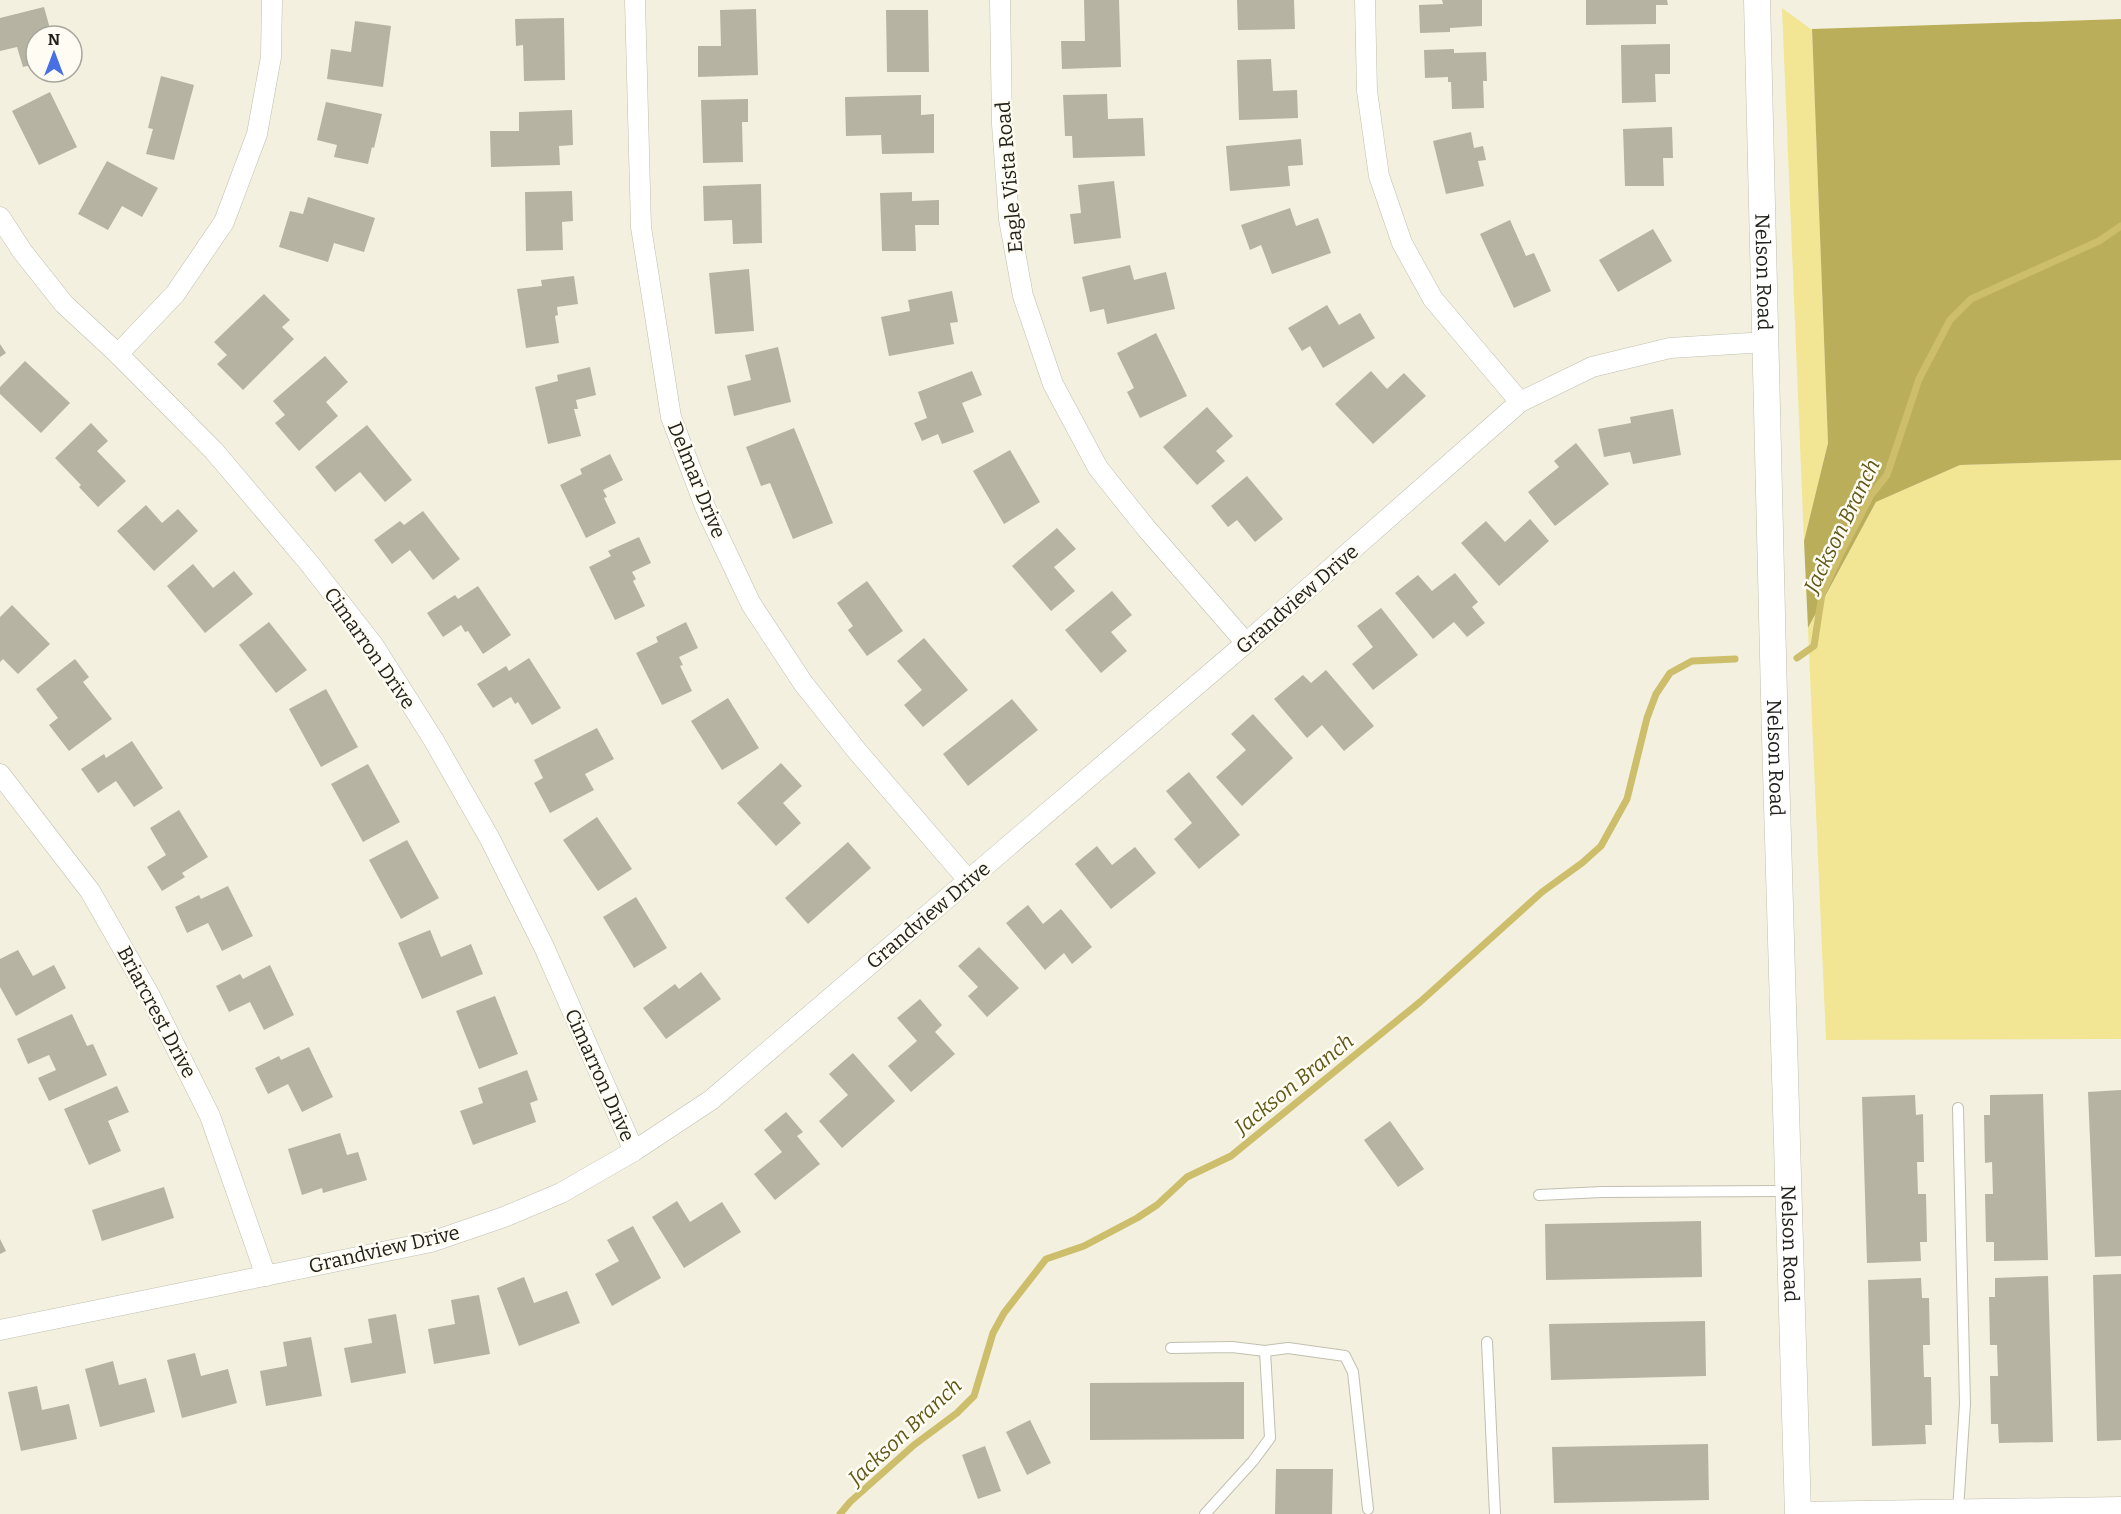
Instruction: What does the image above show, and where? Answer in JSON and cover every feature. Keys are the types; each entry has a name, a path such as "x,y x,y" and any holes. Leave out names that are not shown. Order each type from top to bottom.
{"street":[{"path":"118,354 175,294 224,222 257,134 271,57 272,0"},
{"name":"Delmar Drive","path":"635,0 641,227 670,417 706,509 751,604 803,683 857,751 968,880"},
{"name":"Eagle Vista Road","path":"1000,0 1002,124 1009,219 1023,296 1053,384 1098,468 1146,528 1246,643"},
{"path":"1365,0 1367,91 1379,176 1402,243 1433,299 1520,402"},
{"name":"Nelson Road","path":"1757,0 1775,737 1798,1513"},
{"name":"Cimarron Drive","path":"0,217 22,251 64,304 118,354 214,451 309,563 374,646 433,739 490,839 544,946 634,1151"},
{"name":"Grandview Drive","path":"0,1330 431,1242 504,1217 561,1193 634,1151 711,1100 1246,643 1520,402 1592,367 1670,348 1766,342"},
{"name":"Briarcrest Drive","path":"0,774 90,891 150,996 210,1116 266,1276"},
{"path":"1798,1513 2121,1507"}],"lane":[{"path":"1958,1108 1965,1404 1958,1510"},
{"path":"1539,1195 1602,1192 1789,1191"},
{"path":"1487,1342 1495,1514"},
{"path":"1171,1348 1232,1347 1265,1351 1288,1348 1346,1356 1353,1372 1368,1509"},
{"path":"1205,1514 1253,1461 1270,1438 1265,1351"}],"shaded area":[{"path":"1782,8 1812,30 1828,443 1804,541"},
{"path":"2121,19 2121,460 1960,465 1876,502 1808,628 1804,541 1828,443 1812,29"},
{"path":"2121,460 2121,1039 1826,1040 1808,629 1876,502 1960,465"}],"building":[{"path":"1084,0 1119,0 1121,67 1062,69 1061,41 1085,41"},
{"path":"1237,0 1294,0 1295,29 1238,30"},
{"path":"1442,0 1482,0 1482,26 1450,28 1450,32 1420,33 1419,5 1443,4"},
{"path":"1586,0 1667,0 1668,5 1656,5 1656,24 1586,25"},
{"path":"44,7 49,24 24,24 24,67 17,47 0,51 0,18"},
{"path":"756,9 758,75 698,77 698,46 721,46 720,10"},
{"path":"886,10 928,10 929,72 887,72"},
{"path":"564,18 565,80 524,81 523,45 516,46 515,19"},
{"path":"355,21 391,26 383,87 327,79 331,49 351,52"},
{"path":"1670,44 1670,74 1655,74 1656,102 1622,103 1621,45"},
{"path":"1454,49 1454,53 1486,52 1487,81 1483,81 1484,108 1452,109 1451,82 1448,82 1448,77 1425,78 1424,50"},
{"path":"1271,59 1273,91 1297,90 1298,118 1239,120 1237,60"},
{"path":"161,76 194,85 174,160 146,154 153,129 148,128"},
{"path":"50,92 77,147 39,165 12,111"},
{"path":"1107,94 1108,119 1143,118 1145,156 1073,158 1072,136 1065,136 1063,95"},
{"path":"921,95 921,115 934,114 934,153 882,154 881,135 846,136 845,97"},
{"path":"748,99 748,122 742,122 743,162 703,163 701,100"},
{"path":"326,102 382,114 368,164 334,157 337,145 317,140"},
{"path":"572,110 573,145 559,146 560,165 491,167 490,131 519,131 519,112"},
{"path":"1672,127 1673,158 1663,158 1664,186 1625,186 1623,129"},
{"path":"1471,132 1474,148 1483,146 1486,160 1478,161 1484,186 1446,194 1433,141"},
{"path":"1301,139 1303,165 1288,166 1290,186 1230,191 1226,146"},
{"path":"107,161 158,188 142,217 122,206 108,230 78,214"},
{"path":"1114,181 1121,238 1074,244 1070,214 1081,213 1078,185"},
{"path":"761,184 762,243 733,244 732,220 704,221 703,186"},
{"path":"572,191 573,221 562,222 563,250 526,251 525,192"},
{"path":"912,192 912,201 939,200 939,225 915,225 916,251 882,251 880,193"},
{"path":"308,197 375,218 364,252 334,243 328,262 279,247 290,211 303,214"},
{"path":"1290,208 1296,226 1318,218 1331,253 1272,274 1261,245 1250,250 1241,225"},
{"path":"1510,220 1526,256 1534,253 1551,291 1514,308 1480,234"},
{"path":"1653,229 1672,261 1618,292 1599,260"},
{"path":"1130,265 1134,280 1166,272 1175,309 1107,324 1104,309 1090,312 1082,277"},
{"path":"749,269 754,331 715,334 709,273"},
{"path":"574,276 578,304 557,307 558,315 555,316 559,343 526,348 517,289 542,286 541,280"},
{"path":"952,291 958,322 950,323 954,344 889,356 881,317 910,311 908,300"},
{"path":"264,294 290,320 282,327 294,339 243,390 217,364 227,355 214,342"},
{"path":"1327,305 1339,325 1360,313 1375,338 1323,368 1310,346 1302,351 1288,328"},
{"path":"1156,333 1187,396 1140,418 1127,392 1134,388 1117,353"},
{"path":"0,344 6,353 0,357"},
{"path":"778,347 791,402 734,416 727,386 751,380 745,355"},
{"path":"325,356 348,382 326,402 338,416 299,451 275,423 285,415 273,401"},
{"path":"25,361 70,403 41,433 0,394 0,387"},
{"path":"590,367 596,395 576,400 578,409 574,409 581,436 548,444 535,387 558,381 557,375"},
{"path":"972,371 982,395 962,403 974,432 942,444 938,434 922,441 914,423 927,418 918,392"},
{"path":"1371,371 1387,389 1404,373 1426,396 1373,444 1335,404"},
{"path":"1207,407 1233,436 1216,451 1225,461 1197,485 1163,447"},
{"path":"1673,409 1681,455 1633,464 1630,452 1604,457 1598,429 1631,423 1630,417"},
{"path":"91,423 108,441 97,451 126,481 98,507 55,458"},
{"path":"367,425 412,480 385,502 360,472 335,492 315,467"},
{"path":"794,428 833,523 793,539 770,483 761,486 746,447"},
{"path":"1576,443 1609,484 1555,526 1528,492 1559,467 1554,461"},
{"path":"1010,450 1040,502 1004,524 973,471"},
{"path":"610,454 623,480 603,490 607,497 604,498 616,523 586,538 560,485 582,474 580,469"},
{"path":"1247,476 1283,519 1255,542 1237,520 1228,527 1211,506"},
{"path":"146,505 162,523 178,509 198,531 154,571 117,531"},
{"path":"423,511 460,559 433,580 410,550 392,564 374,540 400,521 404,525"},
{"path":"1530,519 1549,541 1499,586 1461,543 1486,521 1505,542"},
{"path":"1057,528 1076,549 1054,567 1075,591 1051,611 1012,566"},
{"path":"639,537 651,563 632,572 636,579 633,581 645,606 615,620 589,567 611,556 608,551"},
{"path":"193,564 213,588 234,571 253,594 205,633 167,586"},
{"path":"1455,573 1478,602 1472,607 1485,623 1467,637 1454,622 1433,639 1395,593 1418,575 1432,591"},
{"path":"867,581 903,631 867,656 848,630 853,626 837,603"},
{"path":"478,586 511,635 483,654 468,631 465,632 461,625 443,637 427,613 455,595 458,599"},
{"path":"1112,591 1132,615 1111,632 1127,651 1101,673 1065,630"},
{"path":"12,605 50,644 18,674 3,659 0,662 0,617"},
{"path":"1381,608 1418,655 1373,690 1352,664 1373,647 1357,626"},
{"path":"269,622 307,670 276,693 239,645"},
{"path":"686,622 698,648 679,657 683,665 680,666 692,691 662,705 636,653 658,642 656,637"},
{"path":"924,638 968,690 923,727 904,705 922,690 897,661"},
{"path":"529,658 561,708 532,725 518,702 515,704 511,697 493,708 477,684 506,666 509,671"},
{"path":"75,659 89,677 83,682 112,719 69,751 49,725 58,718 36,689"},
{"path":"1326,670 1374,726 1344,751 1322,725 1307,738 1274,699 1303,675 1311,683"},
{"path":"326,689 358,747 321,767 289,709"},
{"path":"728,698 759,748 722,770 691,721"},
{"path":"1012,699 1038,730 968,786 943,754"},
{"path":"1253,714 1293,758 1242,806 1216,777 1246,750 1231,734"},
{"path":"597,728 614,759 585,774 594,790 550,813 534,783 543,778 534,760"},
{"path":"132,741 163,788 134,807 116,781 98,793 81,769 104,754 106,758"},
{"path":"781,763 802,786 783,803 801,823 776,846 737,803"},
{"path":"368,764 400,822 363,842 331,784"},
{"path":"1189,772 1240,835 1199,869 1174,839 1192,823 1166,791"},
{"path":"179,810 208,857 182,873 185,877 162,891 147,867 166,855 150,828"},
{"path":"597,817 632,869 598,891 563,840"},
{"path":"407,840 439,898 401,919 369,860"},
{"path":"848,842 871,868 808,924 785,898"},
{"path":"1097,846 1112,865 1135,847 1156,873 1111,909 1075,864"},
{"path":"228,886 253,936 222,951 208,923 187,933 175,907 199,895 201,899"},
{"path":"636,897 667,948 634,968 603,917"},
{"path":"1028,905 1043,924 1061,909 1092,947 1072,964 1064,953 1045,970 1006,923"},
{"path":"430,930 441,957 471,944 483,974 422,999 398,943"},
{"path":"979,947 1019,988 987,1017 968,996 978,987 958,966"},
{"path":"18,950 33,976 54,965 66,988 16,1016 0,987 0,959"},
{"path":"270,965 294,1015 264,1030 250,1002 229,1012 216,986 240,974 243,979"},
{"path":"701,972 721,999 666,1039 643,1008 675,984 679,989"},
{"path":"495,996 518,1054 479,1069 456,1011"},
{"path":"920,999 942,1025 935,1032 955,1054 911,1092 888,1066 917,1041 897,1018"},
{"path":"72,1014 87,1046 93,1044 107,1075 49,1101 38,1078 56,1070 49,1055 28,1064 17,1039"},
{"path":"309,1047 333,1097 302,1112 288,1084 268,1094 255,1068 279,1056 281,1060"},
{"path":"853,1053 895,1101 842,1148 819,1121 848,1095 829,1074"},
{"path":"527,1070 538,1100 530,1103 536,1122 473,1145 460,1111 483,1103 478,1088"},
{"path":"117,1086 129,1112 108,1121 121,1151 89,1165 64,1109"},
{"path":"2121,1090 2121,1256 2095,1257 2088,1092"},
{"path":"2043,1094 2048,1260 1994,1261 1994,1242 1986,1242 1985,1194 1993,1194 1992,1162 1985,1163 1984,1115 1990,1115 1990,1095"},
{"path":"1915,1095 1916,1115 1923,1114 1924,1162 1917,1162 1918,1194 1926,1194 1927,1242 1920,1242 1921,1261 1867,1263 1862,1097"},
{"path":"786,1112 803,1132 797,1136 820,1164 775,1200 754,1174 782,1152 764,1130"},
{"path":"1390,1121 1424,1169 1398,1187 1364,1140"},
{"path":"340,1133 347,1155 358,1152 367,1180 323,1193 322,1188 302,1195 288,1149"},
{"path":"164,1187 174,1218 102,1241 92,1210"},
{"path":"677,1201 690,1222 722,1202 741,1232 684,1268 652,1217"},
{"path":"1701,1221 1702,1277 1546,1280 1545,1224"},
{"path":"633,1226 661,1278 612,1306 595,1274 619,1261 607,1240"},
{"path":"0,1239 6,1251 0,1254"},
{"path":"2121,1274 2121,1440 2097,1441 2093,1275"},
{"path":"2048,1276 2053,1442 1999,1443 1998,1424 1991,1424 1990,1376 1998,1376 1997,1345 1990,1345 1989,1297 1995,1297 1995,1278"},
{"path":"524,1277 534,1303 567,1291 580,1323 519,1346 497,1288"},
{"path":"1921,1278 1922,1298 1929,1298 1930,1345 1923,1345 1924,1377 1931,1377 1932,1425 1925,1425 1926,1444 1872,1446 1868,1280"},
{"path":"479,1295 490,1354 434,1364 428,1329 455,1324 451,1300"},
{"path":"396,1314 406,1373 351,1383 344,1348 372,1343 368,1319"},
{"path":"1705,1321 1706,1376 1551,1380 1549,1324"},
{"path":"311,1337 322,1396 266,1406 260,1371 287,1366 283,1342"},
{"path":"195,1353 201,1376 228,1369 237,1403 182,1418 167,1360"},
{"path":"113,1361 119,1385 146,1378 155,1412 100,1427 85,1369"},
{"path":"1244,1382 1244,1439 1090,1440 1090,1383"},
{"path":"37,1386 42,1410 69,1404 77,1439 21,1451 8,1392"},
{"path":"1030,1420 1051,1463 1027,1475 1006,1432"},
{"path":"1708,1444 1709,1500 1554,1503 1552,1447"},
{"path":"985,1446 1001,1491 978,1499 962,1455"},
{"path":"1276,1469 1333,1469 1332,1514 1275,1514"}],"waterway":[{"name":"Jackson Branch","path":"1797,658 1814,646 1822,594 1871,495 1887,475 1919,379 1950,320 1971,299 2099,241 2121,226"},
{"name":"Jackson Branch","path":"840,1514 850,1502 914,1445 957,1413 974,1396 993,1333 1004,1313 1046,1259 1084,1246 1137,1218 1157,1205 1187,1177 1231,1156 1420,1002 1542,892 1601,846 1627,799 1647,718 1656,694 1670,673 1692,661 1735,659"}]}
